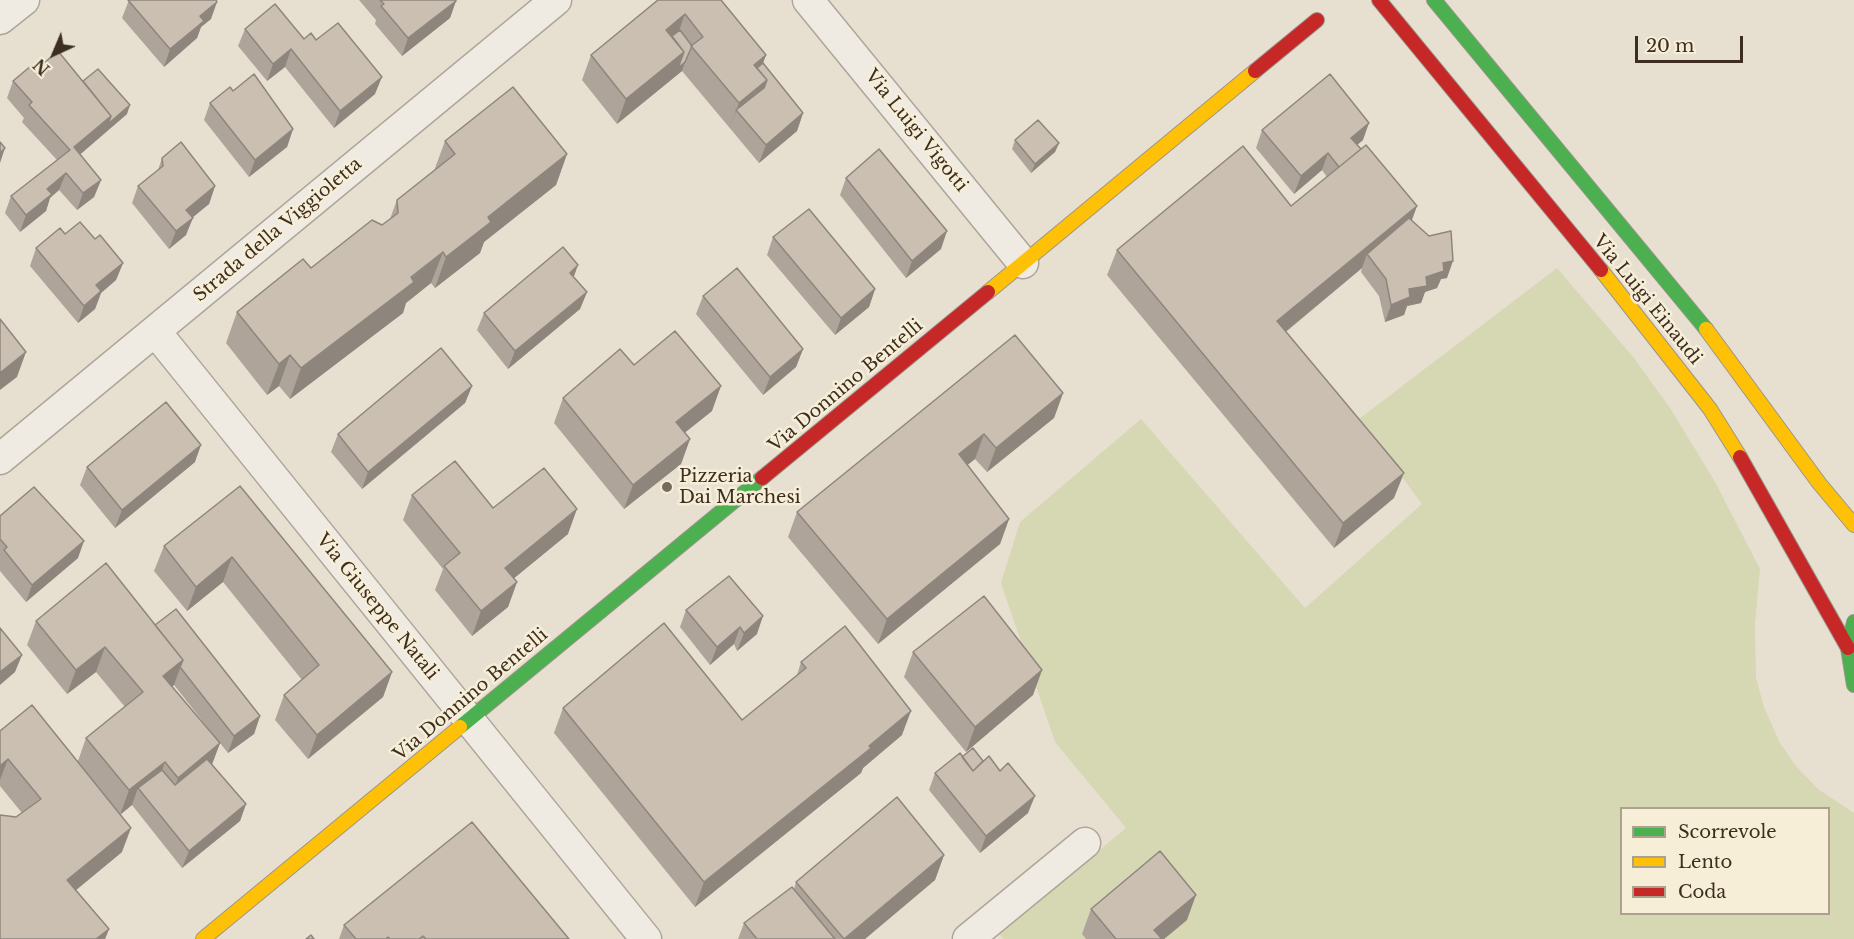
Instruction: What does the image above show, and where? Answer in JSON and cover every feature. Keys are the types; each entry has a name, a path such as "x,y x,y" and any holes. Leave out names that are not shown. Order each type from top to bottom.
{"main road":[{"name":"Via Luigi Einaudi","path":"1379,0 1644,322 1710,409 1761,490 1848,648 1854,685"},
{"name":"Via Luigi Einaudi","path":"1434,0 1646,254 1729,358 1800,460 1854,525"},
{"name":"Via Donnino Bentelli","path":"203,939 1317,20"},
{"name":"Via Luigi Einaudi","path":"1848,648 1854,622"}],"street":[{"path":"0,19 24,0"},
{"name":"Strada della Viggioletta","path":"0,459 556,0"},
{"name":"Via Luigi Vigotti","path":"808,0 1023,262"},
{"name":"Via Giuseppe Natali","path":"155,331 646,939"},
{"path":"968,939 1084,843"}],"green space":[{"path":"1557,268 1634,358 1670,408 1714,480 1760,569 1755,624 1756,678 1764,707 1780,743 1796,766 1818,789 1854,813 1854,939 1004,939 999,934 1126,828 1055,742 1001,583 1020,522 1141,419 1305,608 1422,504 1359,419"}],"building":[{"path":"128,0 216,0 217,2 200,16 204,21 170,49"},
{"path":"380,0 456,1 408,38 381,6 384,4"},
{"path":"658,0 721,0 766,55 754,65 767,80 739,103 691,46 703,37 685,14 666,30 684,52 626,99 591,55"},
{"path":"275,4 304,39 311,33 316,40 338,23 382,77 340,111 291,49 273,64 245,29"},
{"path":"680,30 692,46 685,62 678,68 684,52 672,36"},
{"path":"58,51 111,116 74,147 101,180 83,193 66,173 47,189 52,194 26,215 11,196 70,150 29,105 32,102 13,81 32,65 36,70"},
{"path":"763,63 803,113 766,145 736,110 764,88 767,80 757,68"},
{"path":"98,69 130,105 108,124 111,116 83,81"},
{"path":"254,74 293,129 255,160 210,103 230,87 233,91"},
{"path":"1330,74 1369,123 1351,138 1361,149 1339,167 1328,153 1301,176 1262,130"},
{"path":"513,87 567,154 488,217 491,222 446,257 443,252 411,277 414,282 301,368 290,355 279,364 237,312 303,259 311,268 372,220 382,225 398,213 397,200 455,154 445,141"},
{"path":"1038,120 1059,143 1035,164 1015,140"},
{"path":"0,142 5,148 0,153"},
{"path":"181,142 215,186 186,210 193,218 176,231 138,186 163,166 162,158"},
{"path":"1366,145 1417,206 1277,321 1404,473 1343,523 1117,250 1243,146 1291,206"},
{"path":"879,149 947,231 912,261 846,178"},
{"path":"809,209 875,289 841,318 773,237"},
{"path":"1409,218 1429,236 1451,231 1453,261 1443,263 1444,271 1426,277 1427,286 1409,289 1410,297 1391,305 1386,279 1367,254"},
{"path":"80,222 95,239 100,235 123,263 96,285 101,291 84,306 36,248 60,228 65,234"},
{"path":"563,247 578,265 570,273 587,292 515,351 484,313"},
{"path":"737,268 803,349 770,377 703,296"},
{"path":"0,319 26,352 0,373"},
{"path":"675,331 721,386 676,422 690,439 633,485 563,398 620,349 634,365"},
{"path":"1015,335 1063,393 996,448 984,434 959,454 1009,519 887,619 797,512"},
{"path":"441,348 472,386 368,472 338,434"},
{"path":"166,402 201,445 122,510 87,467"},
{"path":"455,461 493,508 544,468 577,509 505,568 517,582 481,611 444,566 460,553 412,495"},
{"path":"240,486 392,672 317,735 284,695 319,665 232,557 196,587 164,546"},
{"path":"34,487 84,541 32,585 4,550 7,547 0,539 0,516"},
{"path":"106,563 183,660 163,676 220,743 178,778 165,762 129,790 86,738 143,692 105,647 76,670 36,621"},
{"path":"729,576 763,616 744,633 740,627 717,647 686,610"},
{"path":"984,596 1042,670 975,727 913,652"},
{"path":"176,609 260,716 234,736 180,667 183,660 155,625"},
{"path":"664,623 742,720 806,668 801,662 845,626 911,711 869,746 871,748 704,882 563,708"},
{"path":"0,628 22,655 0,672"},
{"path":"32,705 131,828 67,880 109,929 96,939 0,939 0,815 16,817 41,799 8,759 0,766 0,731"},
{"path":"973,748 983,761 973,771 962,757"},
{"path":"960,753 973,771 989,756 1000,771 1008,763 1035,796 986,836 935,773"},
{"path":"207,759 246,804 189,851 138,788 162,770 175,785"},
{"path":"897,797 944,855 844,939 796,882"},
{"path":"472,822 569,939 426,939 423,936 419,939 390,939 388,937 386,939 356,939 344,925"},
{"path":"1160,851 1196,895 1154,930 1162,939 1116,939 1091,909"},
{"path":"792,887 835,939 757,939 744,923"}],"traffic: fast":[{"path":"1434,0 1706,329"},
{"path":"460,727 762,478"},
{"path":"1854,622 1848,648 1854,685"}],"traffic: slow":[{"path":"988,292 1255,71"},
{"path":"1601,270 1710,409 1740,457"},
{"path":"1706,329 1819,483 1854,525"},
{"path":"203,939 460,727"}],"traffic: jam":[{"path":"1379,0 1601,270"},
{"path":"1255,71 1317,20"},
{"path":"762,478 988,292"},
{"path":"1740,457 1848,648"}],"place":[{"name":"Pizzeria Dai Marchesi","path":"667,487"}]}
